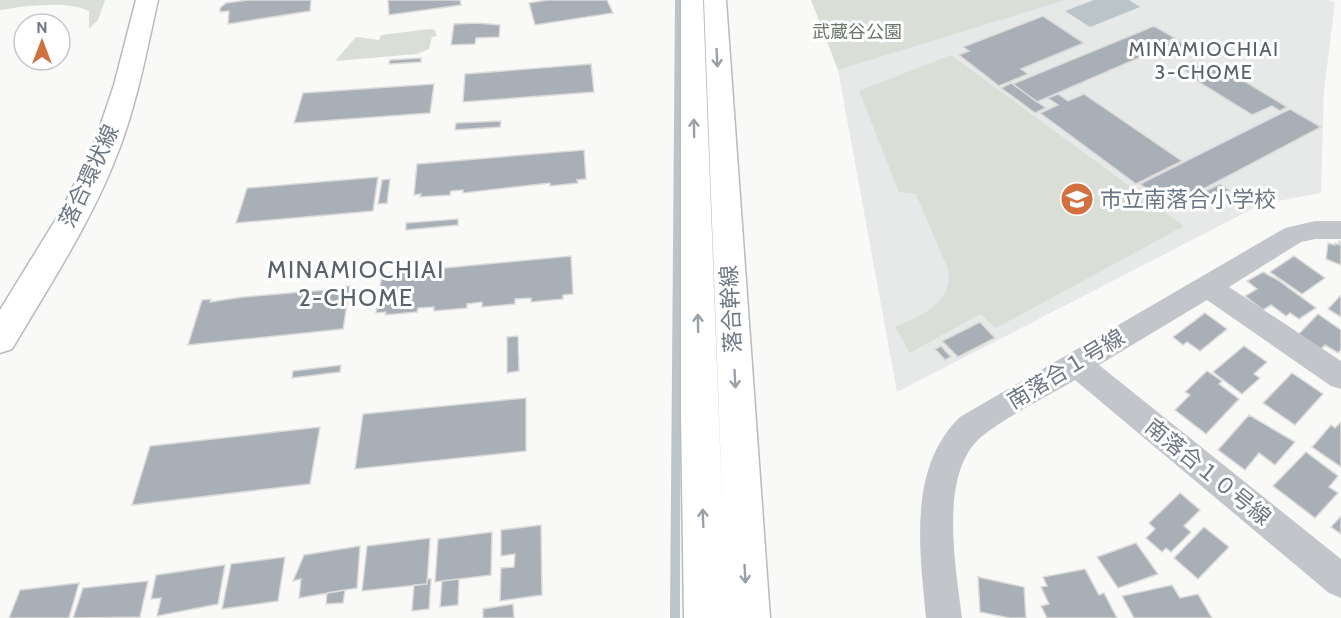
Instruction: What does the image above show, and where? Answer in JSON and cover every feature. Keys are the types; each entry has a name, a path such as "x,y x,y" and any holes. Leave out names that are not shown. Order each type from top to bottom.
{"street":[{"name":"落合環状線","path":"0,339 71,221 98,167 113,128 147,0"},
{"name":"落合幹線","path":"692,0 699,403 706,618"},
{"name":"落合幹線","path":"715,0 748,618"},
{"name":"南落合１号線","path":"944,618 938,540 940,481 953,447 971,427 1294,234 1315,230 1341,230"},
{"path":"1206,285 1341,377"},
{"name":"南落合１０号線","path":"1075,363 1341,580"}],"shaded area":[{"name":"市立南落合小学校","path":"1066,0 1328,0 1335,3 1324,91 1321,193 1262,204 897,392 838,70"},
{"path":"1094,0 1129,0 1140,7 1090,27 1065,11"}],"green space":[{"path":"0,0 105,0 98,20 89,29 89,11 80,8 46,5 0,10"},
{"name":"武蔵谷公園","path":"811,0 1066,0 838,70"},
{"path":"435,30 437,36 432,37 429,49 417,54 335,61 356,37 379,40 381,35"},
{"path":"951,55 1184,226 996,328 980,314 910,353 895,327 925,313 941,299 949,281 948,269 916,194 899,192 859,91"}],"building":[{"path":"248,0 311,0 310,11 228,24 229,11 220,12 220,8 226,3"},
{"path":"388,0 460,0 461,5 389,15"},
{"path":"547,0 607,0 613,13 535,25 529,3"},
{"path":"1043,16 1084,43 1021,69 1028,74 999,86 959,55 969,51 963,47"},
{"path":"454,24 500,25 499,37 476,38 475,44 451,45"},
{"path":"1154,26 1175,38 1166,42 1171,44 1037,102 1013,84"},
{"path":"1175,39 1190,47 1183,51 1168,42"},
{"path":"421,58 421,62 389,64 390,60"},
{"path":"1192,61 1203,68 1190,74 1179,67"},
{"path":"591,64 594,92 463,102 465,74"},
{"path":"1216,64 1287,107 1280,111 1272,106 1252,115 1189,76"},
{"path":"1011,83 1046,108 1035,113 1001,88"},
{"path":"434,84 430,113 294,123 303,93"},
{"path":"1058,94 1068,101 1084,94 1182,161 1136,184 1040,113 1058,105 1048,98"},
{"path":"1290,109 1321,127 1175,204 1168,199 1163,201 1140,184"},
{"path":"501,121 500,127 455,130 456,123"},
{"path":"584,150 586,179 577,180 578,183 550,186 550,183 463,193 463,190 451,191 450,195 420,197 421,194 414,195 417,164"},
{"path":"378,177 373,211 236,223 247,188"},
{"path":"390,179 387,203 378,204 382,180"},
{"path":"1220,184 1230,191 1210,200 1201,193"},
{"path":"458,219 458,225 406,230 406,223"},
{"path":"1339,241 1341,242 1341,265 1326,259 1328,243 1339,245"},
{"path":"571,256 573,294 563,295 563,299 531,302 531,298 515,299 515,304 482,307 482,302 467,304 467,308 434,311 434,307 418,308 417,312 385,315 386,312 376,313 382,274"},
{"path":"1294,256 1325,278 1302,294 1270,272"},
{"path":"1263,272 1278,280 1316,308 1299,319 1290,313 1286,316 1271,305 1263,310 1245,296 1257,289 1247,281"},
{"path":"350,286 343,329 188,345 202,300 211,299 210,302"},
{"path":"1341,295 1341,317 1328,309"},
{"path":"1205,313 1227,329 1200,351 1187,342 1183,345 1173,337"},
{"path":"1318,314 1341,330 1341,350 1338,353 1325,345 1317,353 1294,339"},
{"path":"980,322 995,338 958,357 942,341"},
{"path":"518,336 519,371 507,373 507,337"},
{"path":"941,346 951,357 945,360 935,349"},
{"path":"1244,346 1267,362 1254,374 1260,378 1242,394 1213,372"},
{"path":"341,365 340,372 292,378 293,371"},
{"path":"1207,371 1222,381 1219,384 1239,399 1206,434 1175,410 1190,395 1185,392"},
{"path":"1292,373 1323,394 1295,425 1263,403"},
{"path":"526,398 526,451 355,469 363,414"},
{"path":"1249,415 1295,442 1275,465 1259,453 1245,470 1218,450"},
{"path":"1341,422 1341,467 1312,447 1331,425 1335,428"},
{"path":"320,427 310,484 132,505 150,446"},
{"path":"1306,452 1338,476 1329,487 1338,493 1315,518 1273,486"},
{"path":"1180,493 1200,510 1184,526 1191,532 1171,552 1166,548 1162,552 1146,538 1155,529 1149,523"},
{"path":"1341,516 1341,534 1331,527"},
{"path":"541,525 542,595 500,601 501,568 514,567 515,554 501,556 501,530"},
{"path":"1204,527 1229,547 1198,579 1174,558"},
{"path":"492,532 491,575 435,582 438,539"},
{"path":"430,538 427,584 362,591 367,546"},
{"path":"1136,543 1158,574 1118,588 1097,557"},
{"path":"360,546 357,588 299,598 301,579 293,581 304,555"},
{"path":"285,557 278,601 222,609 231,564"},
{"path":"225,565 218,604 157,616 161,598 151,599 156,575"},
{"path":"1085,569 1099,595 1104,593 1117,618 1047,618 1041,606 1049,604 1041,587 1047,586 1043,577"},
{"path":"978,577 1024,587 1026,618 1009,618 980,612"},
{"path":"427,579 431,579 429,609 412,611 414,585 427,584"},
{"path":"459,579 458,605 440,607 442,581"},
{"path":"148,581 140,617 73,618 83,588"},
{"path":"79,583 69,618 9,618 20,590"},
{"path":"1172,585 1180,598 1198,594 1212,618 1134,618 1122,596"},
{"path":"345,590 343,603 326,604 327,593"},
{"path":"513,604 514,618 483,618 483,609"}],"waterway":[{"path":"675,618 678,0"}],"place":[{"name":"市立南落合小学校","path":"1077,199"}],"district":[{"name":"MINAMIOCHIAI 3-CHOME","path":"1204,60"},
{"name":"MINAMIOCHIAI 2-CHOME","path":"356,283"}]}
